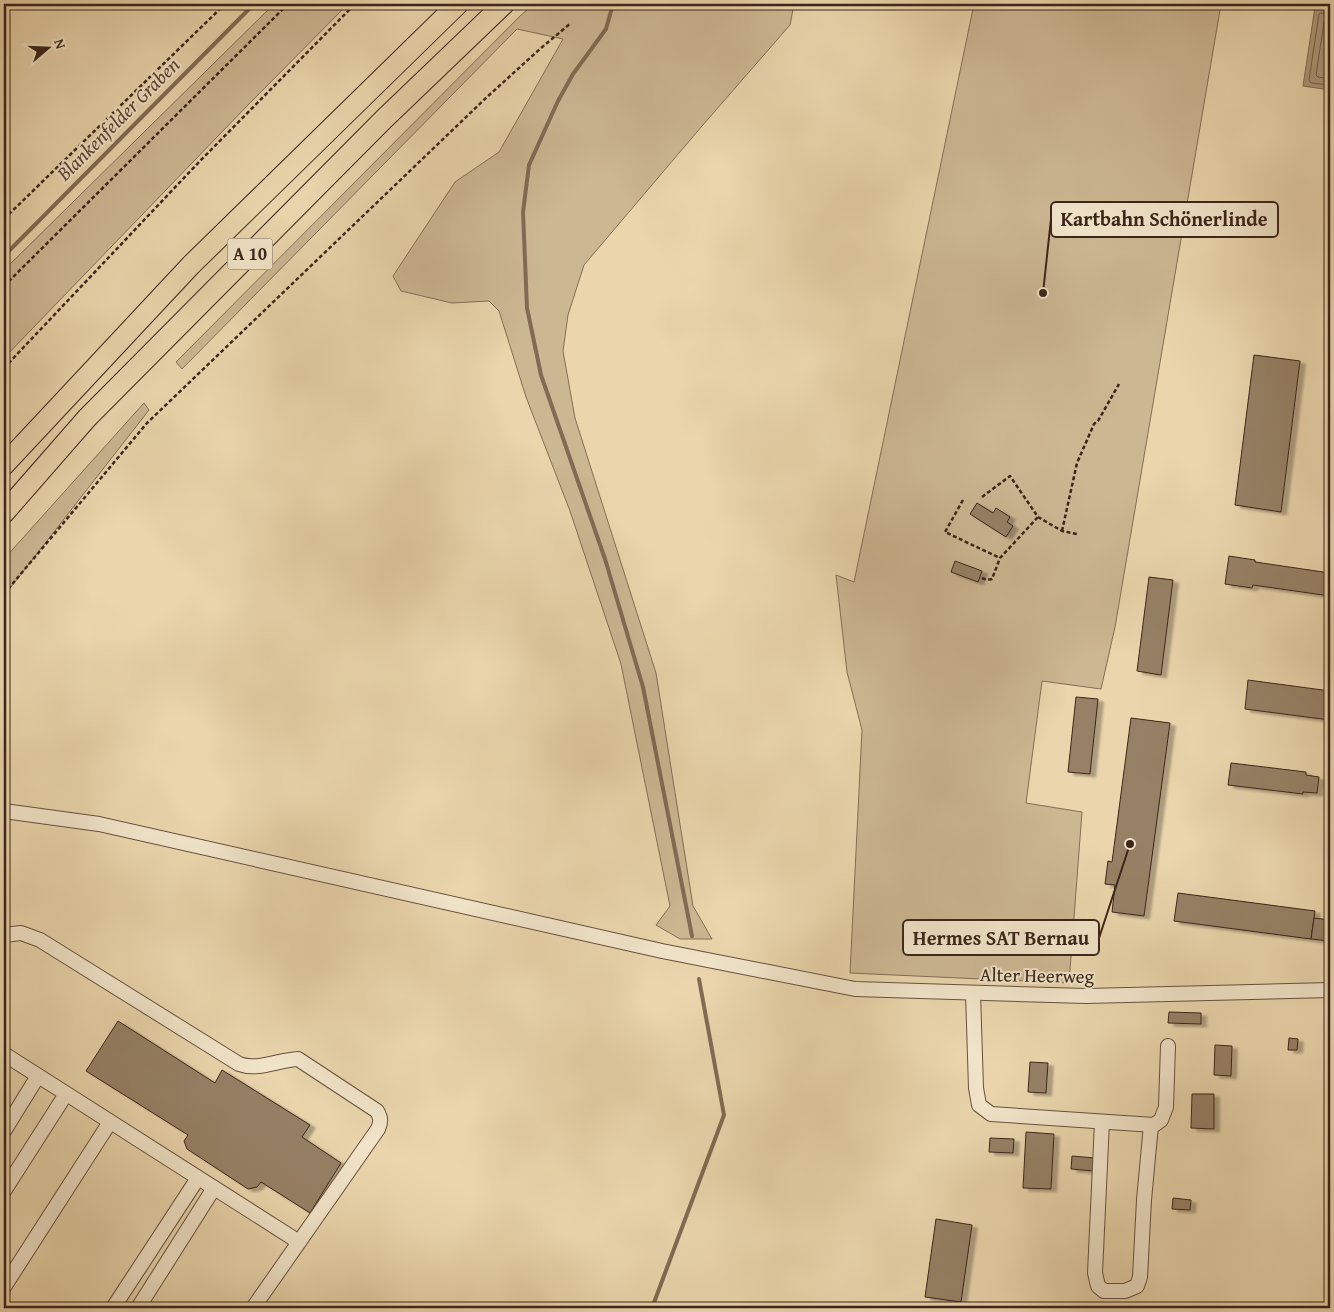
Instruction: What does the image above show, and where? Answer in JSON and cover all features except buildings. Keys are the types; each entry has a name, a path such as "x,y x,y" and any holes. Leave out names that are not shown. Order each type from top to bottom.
{"highway":[{"name":"A 10","path":"4,464 191,265 458,4"},
{"name":"A 10","path":"4,513 88,418 384,119 504,4"}],"street":[{"name":"Alter Heerweg","path":"4,811 99,824 662,951 854,989 1086,996 1330,990"},
{"path":"4,934 22,933 40,940 240,1064 254,1067 298,1060 377,1111 380,1116 378,1129 253,1308"},
{"path":"973,993 976,1088 979,1105 992,1114 1154,1125 1162,1120 1166,1106 1168,1046"},
{"path":"4,1055 299,1242"},
{"path":"4,1131 38,1076"},
{"path":"4,1191 66,1094"},
{"path":"4,1287 110,1122"},
{"path":"1102,1122 1095,1273 1098,1286 1104,1292 1125,1291 1137,1286 1140,1277 1144,1200 1151,1125"},
{"path":"112,1308 198,1178"},
{"path":"138,1308 214,1188"}],"path":[{"path":"4,218 225,4"},
{"path":"4,286 288,4"},
{"path":"4,368 199,162 355,4"},
{"path":"4,594 147,423 487,98 541,48 572,23"},
{"path":"1062,530 1078,463 1094,424 1098,421 1119,384"},
{"path":"982,497 1010,476 1038,516 1062,530 1077,534"},
{"path":"963,500 945,532 1000,558"},
{"path":"982,578 992,579 1000,558 1038,516"}],"shaded area":[{"path":"274,4 348,4 4,358 4,270"},
{"path":"534,4 794,4 790,25 584,265 568,315 563,351 575,418 656,673 693,906 712,939 680,939 656,925 670,906 621,664 570,511 526,397 499,311 489,301 452,303 401,291 393,276 455,182 499,152 563,39 517,29 182,369 176,362"},
{"path":"974,4 1221,4 1115,627 1101,689 1042,681 1026,803 1082,812 1069,983 850,973 862,730 847,672 836,575 854,582"},
{"path":"144,403 149,410 4,596 4,559"}],"water":[{"path":"1315,7 1330,9 1330,90 1303,86"}],"waterway":[{"name":"Blankenfelder Graben","path":"4,256 254,4"},
{"path":"613,4 606,29 573,74 558,101 529,165 523,212 527,308 541,375 605,559 643,687 692,936"},
{"path":"652,1308 724,1115 699,979"}],"place":[{"name":"Kartbahn Schönerlinde","path":"1043,293"},
{"name":"Hermes SAT Bernau","path":"1130,844"}]}
